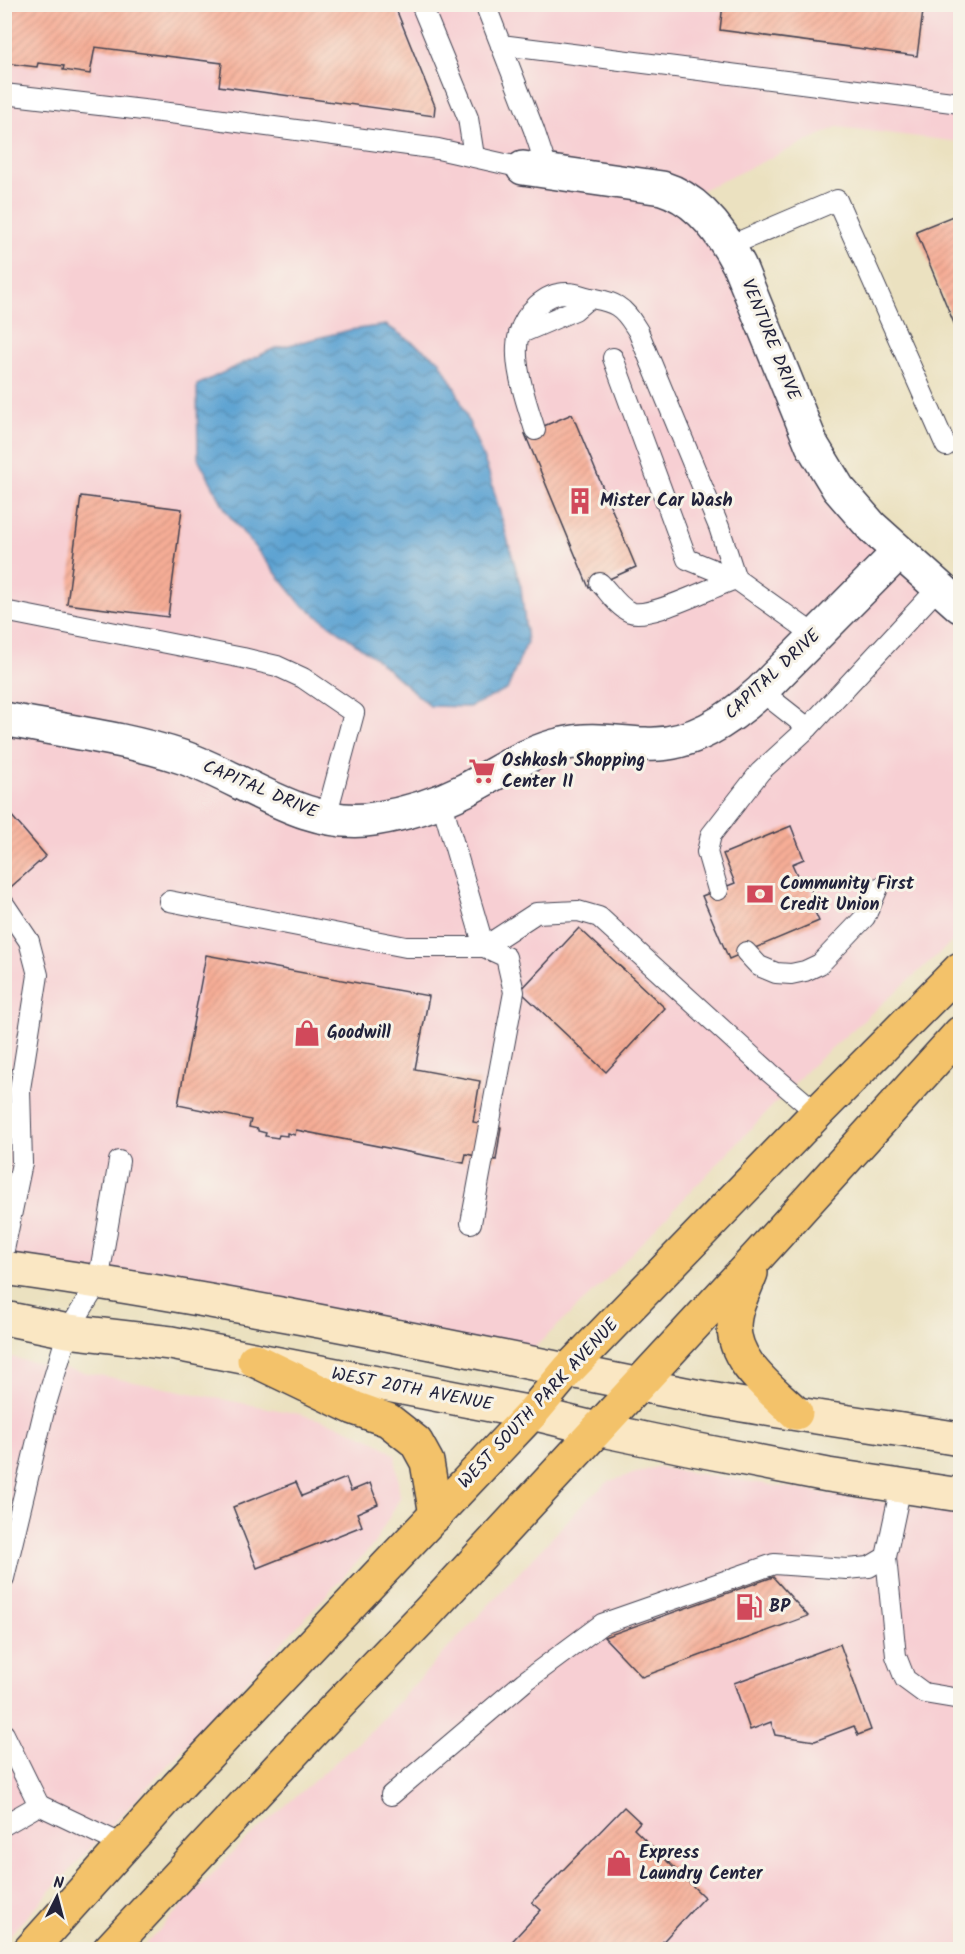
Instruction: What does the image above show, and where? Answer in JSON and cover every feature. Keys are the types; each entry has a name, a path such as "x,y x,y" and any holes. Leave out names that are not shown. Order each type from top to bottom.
{"main road":[{"name":"WEST SOUTH PARK AVENUE","path":"30,1950 123,1845 436,1515 568,1370 960,969"},
{"path":"109,1950 316,1728 428,1612 960,1034"},
{"path":"757,1257 734,1318 735,1338 754,1374 796,1413"},
{"path":"254,1359 354,1408 388,1420 416,1442 427,1462 436,1515"}],"street":[{"name":"VENTURE DRIVE","path":"536,170 662,188 676,192 704,214 725,237 739,265 812,445 838,488 872,527 950,597"},
{"name":"CAPITAL DRIVE","path":"4,719 146,747 218,771 281,803 326,817 349,820 373,819 416,809 465,790 530,753 585,740 647,745 667,744 687,739 721,723 761,691 898,552"},
{"path":"4,1268 284,1315 796,1413 960,1439"},
{"name":"WEST 20TH AVENUE","path":"4,1318 68,1331 171,1343 531,1413 597,1429 828,1475 960,1495"}],"lane":[{"path":"421,4 468,118 474,156"},
{"path":"4,94 445,150 536,170 534,130 485,4"},
{"path":"501,45 960,103"},
{"path":"729,246 837,200 946,446"},
{"path":"536,430 524,394 517,356 519,334 535,305 550,297 568,292 607,301 627,314 638,331 719,527 736,579"},
{"path":"613,358 687,559 736,579 816,636"},
{"path":"621,379 653,367"},
{"path":"600,583 620,605 631,613 642,613 660,609 736,579"},
{"path":"718,890 707,852 711,835 760,772 950,597"},
{"path":"4,611 243,658 277,666 303,678 354,713 326,817"},
{"path":"761,691 808,728"},
{"path":"441,800 484,947"},
{"path":"746,952 759,966 776,974 805,971 820,964 865,917 878,888"},
{"path":"169,901 406,947 484,947 506,957 514,992 471,1223"},
{"path":"4,904 29,941 38,975 20,1089 22,1163 4,1250"},
{"path":"484,947 536,913 578,911 599,917 817,1113"},
{"path":"4,1578 45,1407 68,1331 98,1282 119,1161"},
{"path":"901,1486 886,1557 896,1656 905,1679 924,1693 960,1699"},
{"path":"391,1795 524,1682 602,1624 774,1564 847,1569 869,1568 886,1557"},
{"path":"4,1734 39,1805 123,1845"},
{"path":"4,1825 39,1805"}],"shaded area":[{"name":"Oshkosh Shopping Center II","path":"5,5 960,5 960,142 837,127 685,198 704,214 812,445 960,606 960,935 809,1068 601,1285 520,1361 5,1268"},
{"path":"5,1355 299,1414 339,1425 377,1442 395,1455 400,1498 374,1544 5,1940"},
{"path":"656,1467 960,1514 960,1949 140,1950 239,1846 369,1733 585,1502 609,1481"}],"water":[{"path":"386,325 439,360 457,392 488,470 521,587 527,642 507,690 469,707 430,706 375,658 300,603 228,514 198,458 197,385 273,349 350,330"}],"building":[{"path":"4,4 394,4 435,106 434,116 219,86 222,63 95,47 90,74 63,70 64,66 38,63 37,67 4,63"},
{"path":"723,4 924,4 917,56 720,30"},
{"path":"960,213 960,338 916,231"},
{"name":"Mister Car Wash","path":"572,414 636,567 589,588 525,434"},
{"path":"81,496 182,509 168,617 67,604"},
{"path":"4,807 46,856 4,893"},
{"name":"Community First Credit Union","path":"791,826 804,859 792,864 802,886 808,884 815,899 810,901 819,921 729,959 702,896 735,883 723,854"},
{"path":"579,928 665,1008 606,1072 520,991"},
{"name":"Goodwill","path":"206,955 429,996 415,1069 480,1081 473,1122 501,1127 496,1160 466,1154 464,1163 296,1130 295,1135 287,1133 287,1136 279,1135 278,1138 265,1136 266,1133 249,1127 251,1120 178,1105"},
{"path":"346,1478 351,1491 370,1483 378,1504 357,1513 362,1526 257,1568 233,1507 296,1482 302,1496"},
{"path":"773,1577 808,1616 642,1677 604,1637"},
{"path":"840,1644 871,1730 858,1735 854,1726 815,1741 775,1735 771,1722 750,1730 734,1683"},
{"name":"Express Laundry Center","path":"624,1807 640,1822 634,1829 704,1897 655,1950 504,1950 541,1910 532,1902"}],"place":[{"name":"Mister Car Wash","path":"580,501"},
{"name":"Oshkosh Shopping Center II","path":"482,771"},
{"name":"Community First Credit Union","path":"760,894"},
{"name":"Goodwill","path":"307,1033"},
{"name":"BP","path":"749,1607"},
{"name":"Express Laundry Center","path":"619,1863"}]}
